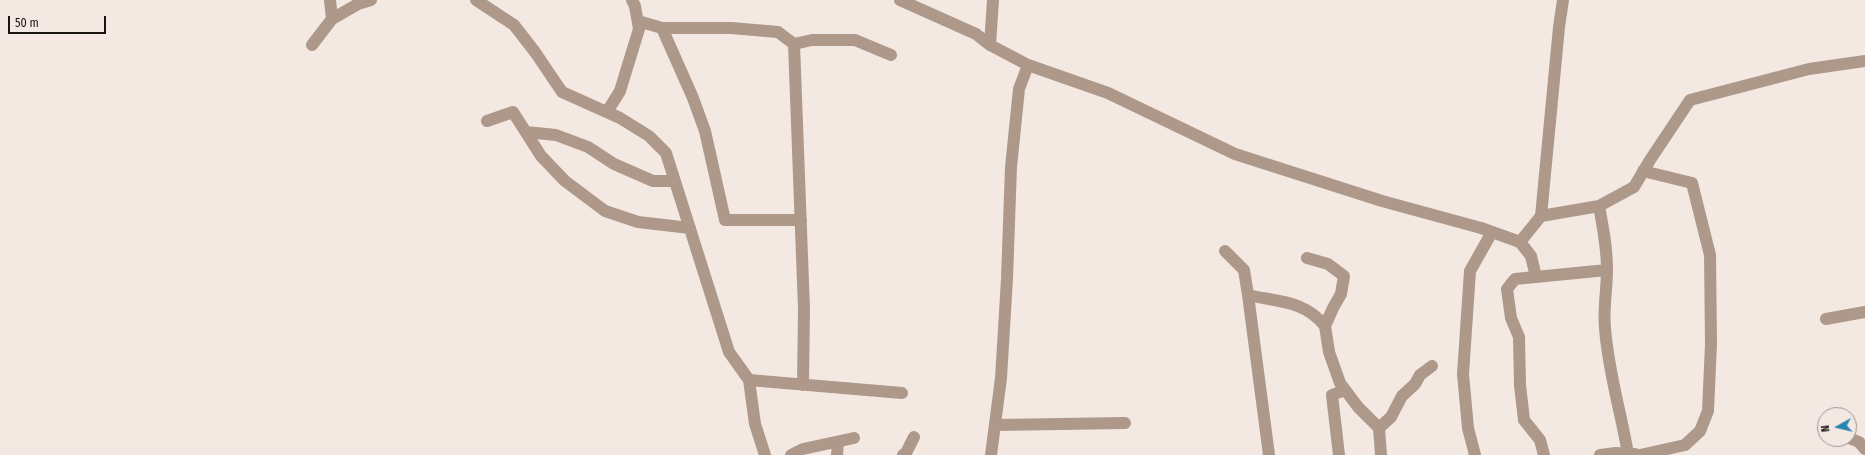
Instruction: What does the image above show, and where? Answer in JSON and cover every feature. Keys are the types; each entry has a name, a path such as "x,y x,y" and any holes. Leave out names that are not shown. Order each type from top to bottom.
{"street":[{"path":"330,0 332,19"},
{"path":"312,45 332,19 358,4 370,0"},
{"path":"476,0 514,25 535,52 562,92 620,118 649,136 666,153 729,352 749,380 755,424 765,455"},
{"path":"607,112 620,91 639,29 632,0"},
{"path":"900,0 976,34 990,46 1028,65 1108,93 1235,154 1382,201 1492,232 1520,242 1531,256 1536,277"},
{"path":"990,46 993,0"},
{"path":"1520,242 1541,216 1559,27 1563,0"},
{"path":"638,21 662,28 731,28 778,32 794,44 812,40 855,40 891,55"},
{"path":"662,28 693,98 705,130 726,220 801,220"},
{"path":"794,44 804,309 803,385"},
{"path":"1541,216 1598,206 1634,187 1690,100 1809,69 1865,61"},
{"path":"991,455 1001,378 1007,279 1011,167 1019,89 1028,65"},
{"path":"487,121 513,112 541,156 565,181 605,211 638,222 690,228"},
{"path":"526,132 556,134 588,147 614,164 652,181 675,181"},
{"path":"1600,455 1616,453 1636,455 1685,445 1700,431 1708,411 1711,344 1710,255 1692,182 1644,171"},
{"path":"1598,206 1606,245 1607,270 1604,327 1612,377 1623,422 1636,455"},
{"path":"1475,455 1468,428 1463,374 1470,271 1492,232"},
{"path":"1224,251 1244,270 1269,455"},
{"path":"1307,258 1328,264 1344,276 1341,294 1333,308 1326,326 1329,352 1344,390 1358,407 1379,428 1381,455"},
{"path":"1544,455 1540,440 1524,420 1520,386 1519,337 1511,318 1507,289 1515,279 1607,270"},
{"path":"1248,295 1297,304 1317,316 1326,326"},
{"path":"1826,319 1865,312"},
{"path":"1379,428 1391,417 1402,396 1415,384 1420,375 1432,366"},
{"path":"749,380 902,393"},
{"path":"1339,455 1332,395 1344,390"},
{"path":"996,425 1125,423"},
{"path":"903,455 906,453 914,437"},
{"path":"792,455 803,449 854,438"},
{"path":"1857,441 1865,449"},
{"path":"837,455 838,442"}]}
